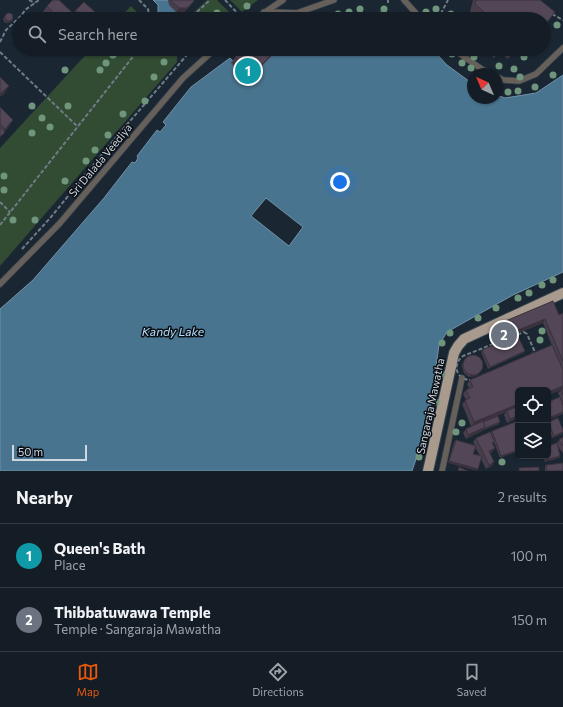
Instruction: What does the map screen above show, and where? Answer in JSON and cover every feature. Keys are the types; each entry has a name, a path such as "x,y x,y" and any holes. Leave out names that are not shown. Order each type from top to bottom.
{"main road":[{"name":"Sangaraja Mawatha","path":"428,471 454,353 458,346 464,339 563,293"}],"lane":[{"path":"264,12 283,0"},
{"path":"300,12 334,0"},
{"path":"404,0 415,12"},
{"path":"503,80 518,81 536,74 563,48"},
{"name":"Sri Dalada Veediya","path":"0,284 60,223 183,78 207,56"},
{"path":"463,56 480,68"},
{"path":"442,471 462,378"}],"path":[{"path":"30,0 35,3"},
{"path":"24,12 39,0"},
{"path":"139,0 148,9 148,12"},
{"path":"197,12 210,0"},
{"path":"225,0 236,12"},
{"path":"442,12 448,0"},
{"path":"551,14 563,20"},
{"path":"0,42 6,30 12,24"},
{"path":"0,52 78,127"},
{"path":"0,225 134,56"},
{"path":"21,251 52,217 118,135 186,56"},
{"path":"0,202 10,212"},
{"path":"524,332 527,334 534,350 533,354 472,380 462,378 456,368 458,361 464,356 524,332"}],"green space":[{"path":"207,0 217,0 229,12 194,12"},
{"path":"230,0 258,0 242,12"},
{"path":"131,6 137,12 125,12"},
{"path":"85,56 177,56 177,62 0,266 0,148"}],"water":[{"path":"153,0 168,0 184,12 158,12 158,5"},
{"name":"Kandy Lake","path":"252,56 439,56 447,65 467,80 467,104 503,104 503,97 536,93 563,75 563,272 513,295 447,332 439,345 428,424 412,471 0,471 0,309 33,280 104,198 132,162 135,163 138,158 137,156 157,130 160,132 166,125 163,122 191,87 230,58 233,61","holes":["266,198 303,227 289,246 251,216"]}],"building":[{"path":"53,0 59,0 72,12 53,12 47,6"},
{"path":"171,0 194,1 187,8 179,8"},
{"path":"476,0 540,0 555,12 551,17 551,12 484,12 475,4"},
{"path":"84,2 95,12 78,12 76,10"},
{"path":"7,13 11,13 12,20 7,21 5,19 5,15"},
{"path":"236,56 270,56 253,74 235,57"},
{"path":"0,77 9,86 0,94"},
{"path":"0,107 13,120 5,129 0,124"},
{"path":"0,127 5,132 0,137"},
{"path":"553,301 559,315 563,313 563,361 545,319 501,337 496,325"},
{"path":"517,334 525,351 490,367 482,350"},
{"path":"552,345 563,370 563,386 551,391 551,387 515,387 515,405 474,422 465,400 470,398 466,390 473,387 470,380"},
{"path":"473,355 480,358 483,365 480,372 473,375 466,372 463,365 466,358"},
{"path":"560,397 563,412 551,417 551,401"},
{"path":"515,407 515,417 510,419 507,411"},
{"path":"498,416 500,422 485,428 483,422"},
{"path":"558,418 563,432 554,436 551,429 551,421"},
{"path":"483,421 485,427 468,435 466,429"},
{"path":"515,422 515,451 501,456 492,431"},
{"path":"490,432 494,441 492,443 495,448 489,451 494,462 489,465 476,438"},
{"path":"563,437 563,446 559,440"},
{"path":"456,440 476,446 473,454 482,456 478,469 449,461"},
{"path":"557,443 560,456 551,459 551,445"},
{"path":"563,463 563,471 547,471 546,465"},
{"path":"459,467 468,471 458,471"},
{"path":"539,467 539,471 519,471 519,468"}],"place":[{"name":"Queen's Bath","path":"248,71"},
{"name":"Thibbatuwawa Temple","path":"504,335"}]}
